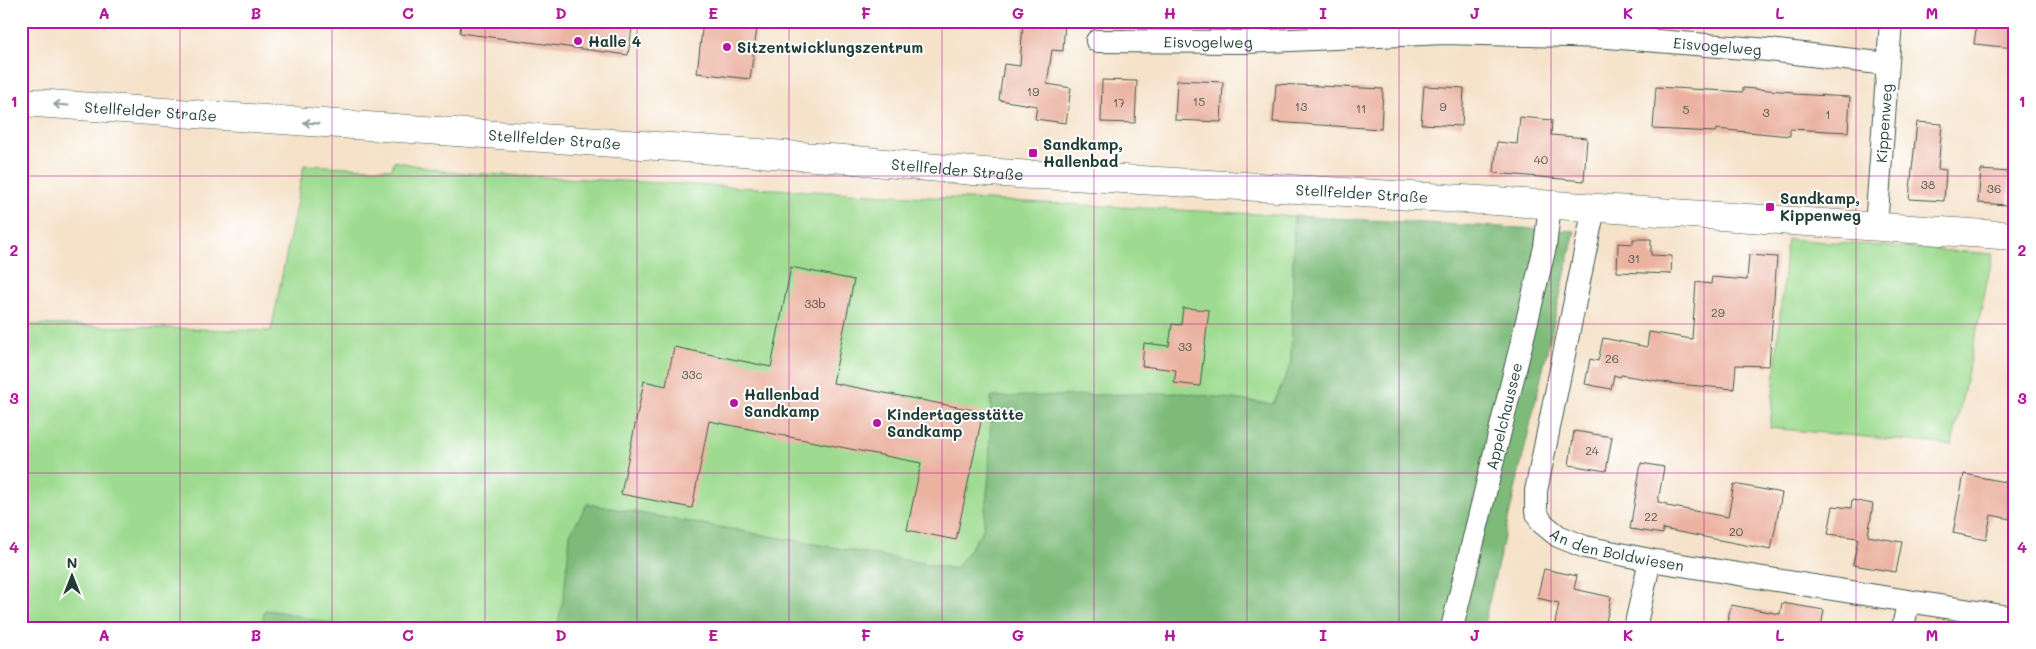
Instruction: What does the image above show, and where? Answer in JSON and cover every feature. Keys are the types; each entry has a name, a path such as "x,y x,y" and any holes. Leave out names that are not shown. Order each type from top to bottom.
{"street":[{"name":"Kippenweg","path":"1876,227 1891,21"},
{"name":"Eisvogelweg","path":"1097,41 1246,32 1608,37 1769,50 1887,64"},
{"name":"Stellfelder Straße","path":"21,102 844,159 940,167 1004,175 1072,176 1175,182 2015,236"},
{"name":"Appelchaussee","path":"1452,628 1546,247 1550,205"},
{"name":"An den Boldwiesen","path":"1594,208 1536,491 1536,511 1542,523 1558,536 1585,547 1650,560 2015,618"},
{"path":"1635,628 1650,560"},
{"path":"1903,628 1908,602"}],"green space":[{"path":"394,161 448,172 1294,216 1291,364 1273,405 1183,393 989,475 983,530 956,569 588,504 557,628 349,628 265,610 261,628 21,628 21,324 271,331 304,165 392,169"},
{"path":"1294,216 1575,231 1483,628 557,628 564,594 570,534 587,504 956,569 983,530 989,475 991,397 1183,393 1273,404 1291,364"},
{"path":"1787,239 1993,254 1952,445 1770,428"},
{"path":"265,610 280,612 349,628 261,628"}],"building":[{"name":"Halle 4","path":"461,21 633,21 628,55 460,33"},
{"name":"Sitzentwicklungszentrum","path":"703,21 758,21 750,79 697,73"},
{"path":"1023,21 1065,21 1063,51 1052,50 1047,84 1071,88 1066,123 1035,119 1037,106 999,100 1004,64 1020,66"},
{"path":"1977,21 2015,21 2015,48 1974,44"},
{"path":"1102,80 1137,81 1135,123 1101,122"},
{"path":"1177,80 1223,82 1221,122 1175,120"},
{"path":"1276,84 1383,89 1381,129 1273,122"},
{"path":"1424,86 1464,88 1462,126 1421,124"},
{"path":"1656,87 1743,92 1743,88 1793,92 1793,94 1850,97 1848,132 1790,129 1790,136 1716,129 1715,132 1653,129"},
{"path":"1520,117 1552,120 1551,135 1587,138 1584,181 1494,173 1497,142 1517,144"},
{"path":"1917,122 1942,124 1938,169 1946,170 1944,201 1909,199"},
{"path":"1981,170 2010,172 2007,205 1978,203"},
{"path":"1633,239 1651,239 1651,255 1672,256 1671,274 1617,272 1618,243 1633,244"},
{"path":"1749,255 1777,257 1769,366 1736,365 1734,389 1676,384 1621,375 1620,377 1614,375 1611,389 1585,384 1590,359 1598,361 1603,338 1647,347 1649,332 1692,339 1696,282 1711,284 1712,277 1747,280"},
{"name":"Hallenbad Sandkamp","path":"791,267 854,280 833,383 983,412 956,540 907,530 921,463 709,421 692,508 621,494 644,381 666,386 674,347 771,367"},
{"path":"1183,308 1209,310 1200,386 1174,383 1176,370 1142,366 1144,343 1169,346 1172,324 1181,325"},
{"path":"1574,431 1612,437 1606,471 1569,465"},
{"path":"1641,463 1664,467 1658,502 1667,504 1667,506 1728,517 1734,484 1782,493 1771,550 1663,529 1663,534 1630,529"},
{"path":"1964,474 2015,484 2015,520 1991,515 1986,540 1953,533"},
{"path":"1852,500 1873,504 1868,536 1902,542 1896,572 1853,565 1858,538 1828,534 1833,506 1851,508"},
{"path":"1544,569 1577,576 1574,589 1611,597 1605,628 1554,628 1559,603 1537,598"},
{"path":"1782,603 1824,610 1821,628 1726,628 1731,605 1780,614"}],"place":[{"name":"Halle 4","path":"578,41"},
{"name":"Sitzentwicklungszentrum","path":"727,47"},
{"name":"Sandkamp, Hallenbad","path":"1033,153"},
{"name":"Sandkamp, Kippenweg","path":"1770,207"},
{"name":"Hallenbad Sandkamp","path":"734,403"},
{"name":"Kindertagesstätte Sandkamp","path":"877,423"}]}
